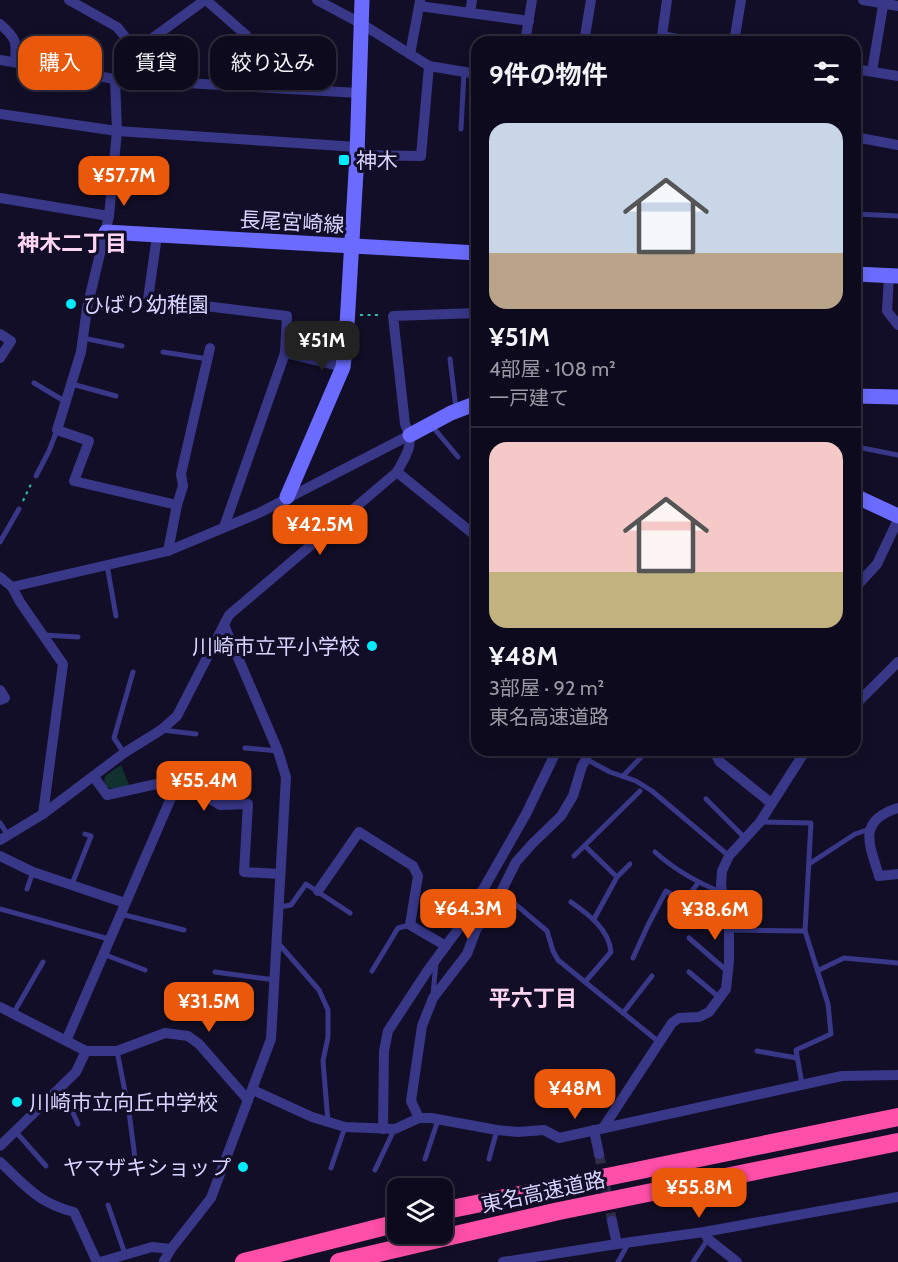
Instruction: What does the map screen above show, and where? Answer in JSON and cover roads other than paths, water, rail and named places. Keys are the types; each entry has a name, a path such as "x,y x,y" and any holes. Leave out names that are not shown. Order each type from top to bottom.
{"highway":[{"name":"東名高速道路","path":"453,1209 898,1117"},
{"name":"東名高速道路","path":"339,1262 559,1211 895,1143"},
{"path":"244,1262 387,1225"}],"street":[{"path":"69,0 117,27 124,36"},
{"path":"155,36 205,0 247,36"},
{"path":"317,0 362,24 429,66 471,73"},
{"path":"287,497 343,367 357,151 362,0"},
{"path":"470,13 472,0"},
{"path":"526,36 532,0"},
{"path":"585,36 591,0"},
{"path":"662,36 667,0"},
{"path":"735,36 741,0"},
{"path":"863,0 898,6"},
{"path":"872,71 884,2"},
{"path":"410,54 419,3 529,21"},
{"path":"0,24 12,35 17,46 15,62"},
{"path":"0,60 114,79"},
{"path":"0,114 117,131 421,156 429,66"},
{"path":"861,70 898,76"},
{"path":"115,90 117,131 109,216 90,296 81,352 57,430 89,441 74,481 177,505"},
{"path":"308,90 359,93"},
{"path":"861,138 898,145"},
{"path":"0,198 109,216"},
{"name":"長尾宮崎線","path":"105,231 157,236 471,253"},
{"path":"157,236 148,299 287,316 285,353 225,527"},
{"path":"861,274 893,276 887,311 898,325"},
{"path":"4,837 43,814 177,716 229,615 397,472 408,450 410,435 405,424 393,316 471,313"},
{"path":"0,334 11,341 0,358"},
{"path":"168,551 183,486 181,474 210,348"},
{"path":"285,353 343,367"},
{"path":"861,396 898,397"},
{"path":"12,587 168,551 259,513 457,410 471,405"},
{"path":"397,472 471,532"},
{"path":"861,499 898,518 877,564 861,581"},
{"path":"0,577 12,587 63,664 43,814"},
{"path":"164,1261 211,1198 271,1039 286,777 278,751 224,625"},
{"path":"861,699 898,662"},
{"path":"0,690 5,698 0,700"},
{"path":"382,1129 384,1051 388,1031 486,886 526,814 554,756"},
{"path":"419,1118 411,1101 422,1026 433,998 467,954 477,930 501,892 516,862 561,816 573,796 587,756"},
{"path":"717,756 719,761 771,803"},
{"path":"599,1154 598,1129 672,1023 679,1018 699,1017 709,1012 726,989 729,972 729,930 722,893 722,871 729,856 760,822 802,756"},
{"path":"94,777 107,795 179,779 220,806 248,804 244,872 280,874"},
{"path":"66,1041 174,791"},
{"path":"898,808 885,812 870,829 868,838 879,876 898,874"},
{"path":"318,891 359,832 413,866 418,876 410,925 446,946"},
{"path":"0,856 33,872 125,903"},
{"path":"0,1007 86,1051 117,1051 165,1033 188,1036 200,1044 251,1095 345,1127 394,1129 419,1118 438,1119 497,1130 518,1132 544,1130 559,1138 842,1076 898,1075"},
{"path":"0,1146 62,1088 76,1072 86,1051"},
{"path":"0,1162 40,1199 54,1207 74,1212 99,1262 152,1247 171,1249"},
{"path":"503,1262 629,1242 706,1236 898,1197"},
{"path":"612,1221 617,1244"},
{"path":"706,1236 737,1262"}],"lane":[{"path":"461,129 464,72"},
{"path":"861,214 898,216"},
{"path":"83,338 122,346"},
{"path":"164,352 208,359"},
{"path":"450,359 457,410"},
{"path":"34,382 66,402"},
{"path":"70,384 116,396"},
{"path":"431,424 458,457"},
{"path":"36,476 57,430"},
{"path":"861,447 898,455"},
{"path":"0,542 19,509"},
{"path":"107,565 116,616"},
{"path":"42,635 78,637"},
{"path":"124,753 114,738 133,672"},
{"path":"160,730 196,734"},
{"path":"245,748 278,751"},
{"path":"591,756 610,772 652,791 729,856"},
{"path":"623,776 642,756"},
{"path":"574,856 640,791"},
{"path":"706,799 746,839"},
{"path":"760,822 811,823 805,930 828,1004 831,1034 796,1050 802,1084"},
{"path":"0,824 4,837"},
{"path":"809,864 855,834 870,829"},
{"path":"71,886 91,836 85,834"},
{"path":"585,846 617,877"},
{"path":"655,852 669,864 698,882 722,893"},
{"path":"594,919 617,877 630,864"},
{"path":"27,889 33,872"},
{"path":"633,958 666,891 684,902 698,882"},
{"path":"278,908 291,905 306,884 350,914"},
{"path":"501,892 547,931 558,960 658,1042"},
{"path":"571,902 594,919 603,932 611,952 585,982"},
{"path":"0,909 109,939"},
{"path":"120,914 184,930"},
{"path":"372,972 398,928 410,925"},
{"path":"729,930 805,930"},
{"path":"689,938 729,972"},
{"path":"276,942 319,990 328,1010 328,1037 323,1061 328,1122"},
{"path":"103,954 145,970"},
{"path":"433,998 437,958"},
{"path":"819,970 844,958 898,963"},
{"path":"13,1014 43,962"},
{"path":"215,972 274,980"},
{"path":"689,972 720,998"},
{"path":"623,1012 652,976"},
{"path":"117,1051 129,1112 136,1166"},
{"path":"757,1051 797,1058"},
{"path":"62,1088 78,1124"},
{"path":"425,1160 438,1119"},
{"path":"331,1168 345,1127"},
{"path":"375,1170 394,1129"},
{"path":"489,1158 497,1130"},
{"path":"15,1131 46,1166"},
{"path":"108,1205 125,1255"},
{"path":"693,1262 706,1236"},
{"path":"618,1262 629,1242"}],"tunnel":[{"path":"599,1154 612,1221"}],"place":[{"name":"神木","path":"344,160"},
{"name":"ひばり幼稚園","path":"71,304"},
{"name":"川崎市立平小学校","path":"372,646"},
{"name":"川崎市立向丘中学校","path":"17,1102"},
{"name":"ヤマザキショップ","path":"243,1167"}],"district":[{"name":"神木二丁目","path":"72,243"},
{"name":"平六丁目","path":"533,998"}]}
